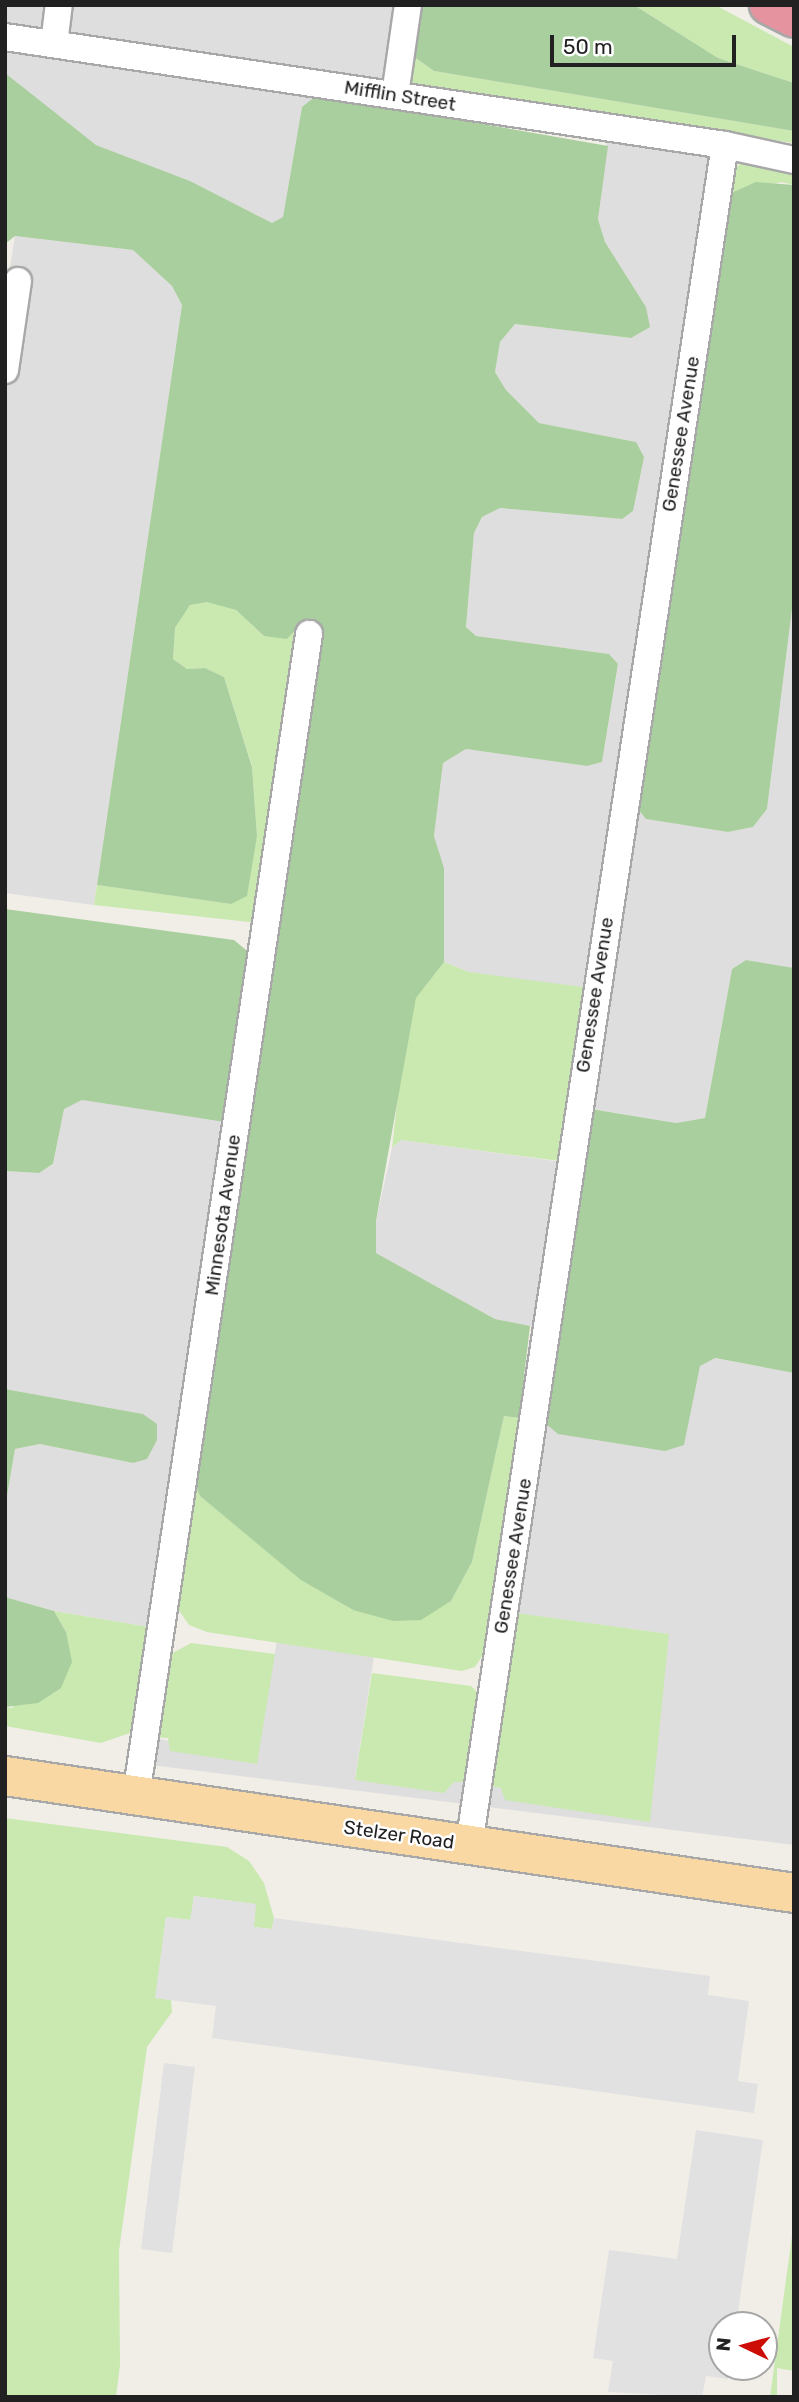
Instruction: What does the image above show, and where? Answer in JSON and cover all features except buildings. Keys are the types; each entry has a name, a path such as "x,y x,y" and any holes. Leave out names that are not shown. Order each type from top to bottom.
{"highway":[{"path":"769,5 794,18"}],"main road":[{"name":"Stelzer Road","path":"5,1776 794,1893"}],"street":[{"path":"54,44 59,5"},
{"path":"395,95 408,5"},
{"name":"Mifflin Street","path":"5,37 725,145 794,160"},
{"name":"Genessee Avenue","path":"468,1845 725,145"},
{"path":"5,370 18,281"},
{"name":"Minnesota Avenue","path":"136,1796 309,634"}],"shaded area":[{"path":"5,5 420,5 410,85 302,107 283,218 272,223 190,181 96,145 43,106 5,73"},
{"path":"610,114 739,134 633,803 647,819 728,832 753,827 767,809 794,593 794,968 746,960 732,969 705,1118 676,1123 569,1105 469,972 444,962 444,868 434,836 443,763 466,749 587,766 602,762 618,665 609,654 476,636 466,627 474,533 482,517 499,508 622,519 636,442 539,423 506,390 495,372 500,342 515,324 631,338 646,307 605,242 598,219"},
{"path":"15,236 133,250 172,286 182,305 94,905 5,893 5,299"},
{"path":"82,1100 244,1124 149,1627 54,1611 5,1597 5,1508 15,1449 40,1444 133,1463 143,1414 5,1389 5,1171 38,1173 53,1165 64,1108"},
{"path":"401,1140 577,1164 552,1331 495,1319 376,1253 376,1221 392,1148"},
{"path":"714,1358 794,1373 794,1845 151,1765 153,1737 256,1764 277,1639 374,1656 355,1779 465,1782 501,1788 669,1634 491,1610 519,1418 539,1418 684,1445 699,1366"},
{"path":"194,1896 256,1904 254,1927 272,1929 274,1918 710,1976 708,1995 749,2001 738,2081 758,2084 754,2113 212,2038 216,2006 155,1998 166,1917 190,1920"},
{"path":"164,2063 195,2067 172,2253 141,2249"},
{"path":"696,2130 763,2140 738,2311 708,2311 708,2376 702,2397 608,2392 613,2361 593,2358 609,2250 677,2259"}],"green space":[{"path":"420,5 634,5 718,58 794,83 794,131 434,71 413,56"},
{"path":"634,5 715,5 794,47 794,83 718,58"},
{"path":"413,56 434,71 794,131 794,143 410,85"},
{"path":"5,73 96,145 190,181 272,223 283,217 302,107 317,95 608,146 598,219 605,242 646,307 650,327 631,338 515,324 500,342 495,372 506,390 539,423 636,442 644,457 633,511 622,519 500,508 482,517 474,533 466,627 476,636 609,654 618,664 602,762 587,766 466,749 443,763 434,836 444,868 444,962 416,998 376,1221 376,1253 495,1319 530,1326 519,1418 504,1416 472,1562 451,1601 421,1620 393,1621 353,1610 301,1580 200,1496 192,1476 317,631 301,624 287,639 264,636 236,610 207,602 190,605 175,628 173,659 187,669 205,668 224,677 252,767 257,836 247,896 231,904 97,885 182,305 172,286 133,250 15,236 5,244"},
{"path":"748,160 794,166 794,185 781,182 729,194 733,168"},
{"path":"756,182 794,185 794,593 767,809 753,827 728,832 646,819 633,803 729,194"},
{"path":"207,601 236,610 264,636 301,624 258,923 94,905 97,885 231,904 257,836 252,766 224,677 205,668 187,669 173,659 175,628 190,605"},
{"path":"5,909 234,940 246,950 249,968 225,1122 82,1100 64,1109 53,1164 39,1173 5,1171"},
{"path":"746,960 794,968 794,1373 715,1358 700,1366 684,1445 665,1451 558,1434 539,1418 585,1108 676,1123 705,1118 732,969"},
{"path":"444,962 469,972 583,987 560,1161 401,1140 392,1148 402,1061 416,997"},
{"path":"5,1389 143,1414 157,1424 157,1440 147,1459 133,1463 40,1444 15,1449 5,1508"},
{"path":"504,1416 519,1418 486,1650 475,1667 462,1671 207,1632 189,1625 176,1606 192,1476 200,1496 302,1580 353,1610 451,1601 472,1562"},
{"path":"5,1597 54,1611 66,1632 72,1662 61,1688 38,1703 5,1707"},
{"path":"54,1611 149,1627 130,1733 101,1743 5,1726 5,1707 12,1708 66,1632"},
{"path":"509,1612 669,1634 650,1822 505,1800 501,1788 489,1786"},
{"path":"191,1643 275,1654 257,1764 170,1751 168,1738 153,1737 161,1678 171,1654"},
{"path":"372,1673 471,1686 478,1693 465,1782 454,1782 444,1793 355,1780"},
{"path":"5,1818 227,1847 249,1861 264,1883 274,1918 272,1929 253,1927 255,1904 194,1896 191,1920 166,1917 156,1998 171,2000 172,2012 147,2047 119,2251 120,2365 116,2397 5,2397"},
{"path":"794,2221 794,2371 778,2368 778,2338"},
{"path":"772,2381 777,2381 777,2397 770,2397"}]}
